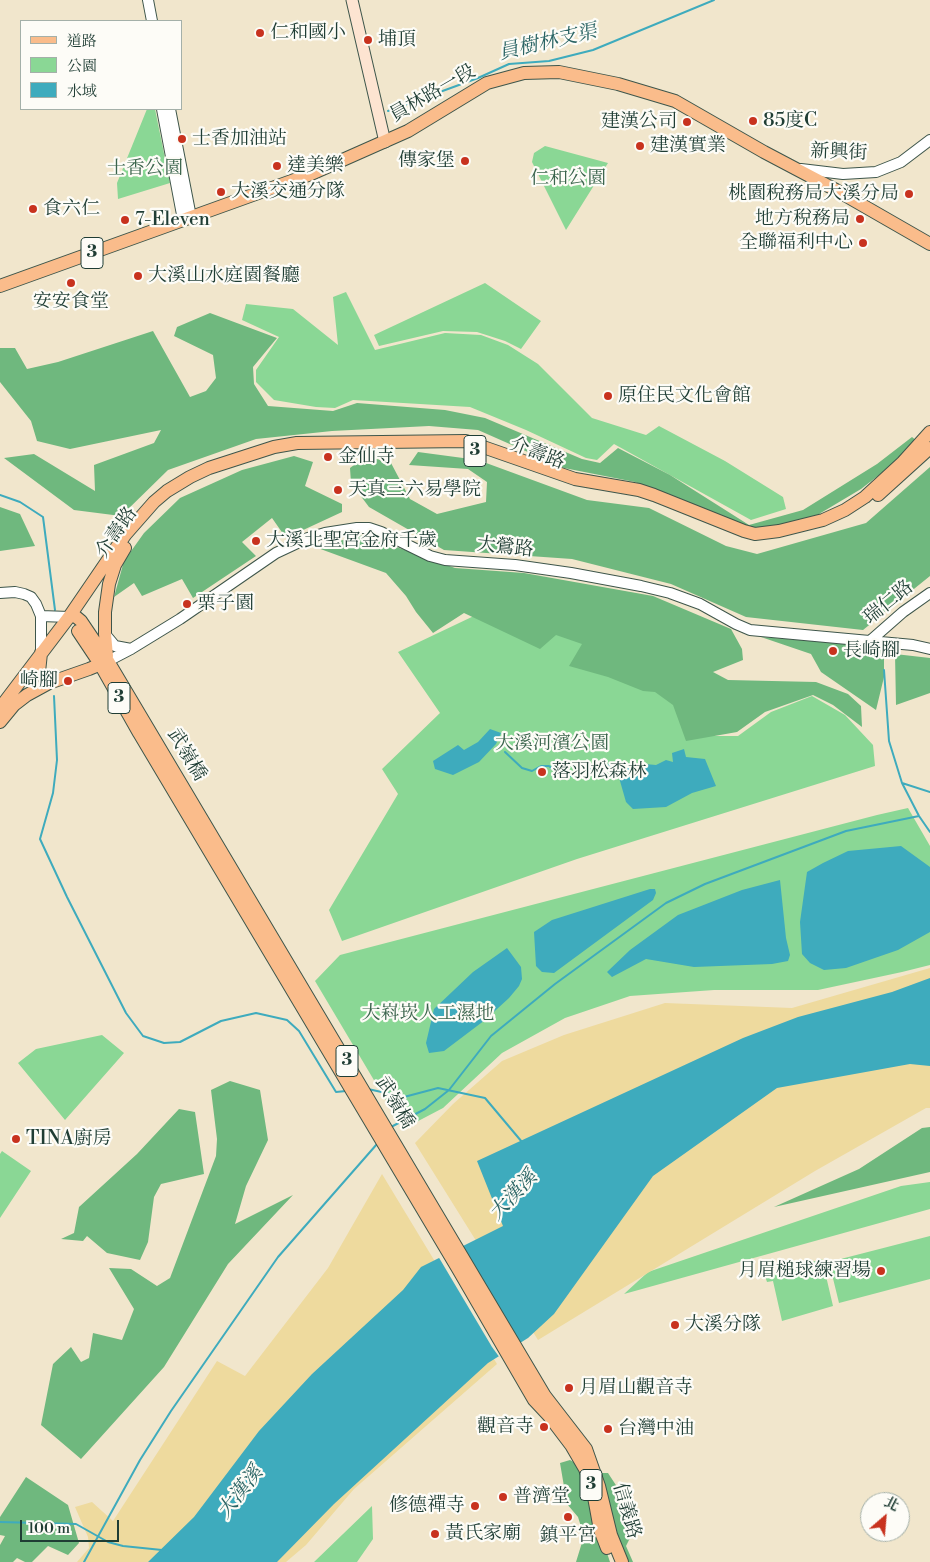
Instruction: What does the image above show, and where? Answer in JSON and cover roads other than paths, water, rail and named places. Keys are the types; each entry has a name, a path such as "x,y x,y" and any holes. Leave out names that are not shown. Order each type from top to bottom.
{"main road":[{"path":"352,0 385,142"},
{"name":"員林路一段","path":"0,286 311,174 408,131 487,83 524,73 560,72 618,84 676,101 930,244"},
{"name":"介壽路","path":"0,708 69,617 125,535 154,502 167,491 209,468 274,447 297,443 466,441 575,479 639,490 756,534 779,531 823,520 845,510 865,497 902,463 930,432"},
{"name":"介壽路","path":"104,662 107,597 111,574 122,553 159,506 181,489 211,475 280,451 458,447 478,451 566,485 650,502 742,538 778,540 849,517 898,479 930,448"},
{"path":"0,722 14,705 49,682 89,670 104,662 82,621 75,616 69,617"},
{"path":"41,653 39,672 49,682"},
{"name":"武嶺橋","path":"104,662 453,1261 539,1398"},
{"name":"信義路","path":"539,1398 585,1469 592,1486 600,1530 613,1562"},
{"name":"信義路","path":"539,1398 586,1449 599,1486 610,1535 622,1562"}],"street":[{"path":"141,0 145,20"},
{"path":"148,0 152,20"},
{"path":"162,110 187,218"},
{"path":"170,110 187,218"},
{"name":"新興街","path":"798,169 843,174 876,172 900,162 930,140"},
{"name":"大鶯路","path":"104,662 131,649 180,619 276,553 308,538 357,528 369,528 381,532 418,550 445,560 571,573 670,593 700,604 750,630 913,645 930,649"},
{"path":"0,593 15,592 24,594 36,604 41,616 41,653"},
{"name":"瑞仁路","path":"870,641 902,612 930,593"},
{"path":"41,616 69,617"},
{"path":"105,634 115,646 131,649"}],"water":[{"path":"490,729 501,733 496,744 479,762 453,775 435,769 433,761 458,745 464,750 478,742"},
{"path":"684,749 686,757 705,759 716,786 692,793 666,807 633,809 626,802 618,774 589,767 601,761 615,767 645,764 656,765 666,760 673,762 672,753"},
{"path":"901,846 930,867 930,932 898,950 846,968 824,970 810,963 802,954 800,922 807,872 848,851"},
{"path":"780,880 786,938 790,955 788,961 772,964 694,967 646,959 612,977 607,972 630,950 678,915 742,890"},
{"path":"655,889 656,893 653,900 554,973 542,972 536,966 534,932 552,920"},
{"path":"507,948 521,967 522,979 519,986 485,1020 444,1051 429,1053 426,1043 434,1009 473,972"},
{"name":"大漢溪","path":"930,978 930,1066 910,1064 777,1088 653,1176 554,1314 528,1338 488,1363 334,1504 277,1562 148,1562 194,1517 259,1431 312,1374 403,1290 421,1267 503,1226 477,1161 743,1038 798,1017 892,992"}],"waterway":[{"name":"員樹林支渠","path":"388,111 478,78 509,64 549,61 593,50 714,0"},
{"path":"0,495 20,502 43,517 55,610"},
{"path":"884,670 889,741 902,783 919,816 930,832"},
{"path":"54,696 57,760 53,793 40,839 126,1013 143,1036 164,1043 180,1042 221,1021 256,1013 287,1020 299,1031 336,1092 346,1091"},
{"path":"505,752 522,768 532,771 541,766 549,766 560,775 581,777 592,768"},
{"path":"902,783 930,792"},
{"path":"391,1127 425,1109 449,1090 491,1036 555,984 666,903 705,884 846,831 919,816"},
{"path":"368,1089 404,1097 438,1088 485,1098 522,1142"},
{"path":"84,1562 140,1460 171,1411 278,1257 377,1144"},
{"path":"0,1522 76,1524 108,1542 123,1546 162,1550"}],"place":[{"name":"仁和國小","path":"260,33"},
{"name":"埔頂","path":"368,40"},
{"name":"85度C","path":"753,121"},
{"name":"建漢公司","path":"687,122"},
{"name":"士香加油站","path":"182,139"},
{"name":"建漢實業","path":"640,146"},
{"name":"傳家堡","path":"465,161"},
{"name":"達美樂","path":"277,166"},
{"name":"大溪交通分隊","path":"221,192"},
{"name":"桃園稅務局大溪分局","path":"909,194"},
{"name":"食六仁","path":"33,209"},
{"name":"地方稅務局","path":"860,219"},
{"name":"7-Eleven","path":"125,220"},
{"name":"全聯福利中心","path":"863,243"},
{"name":"大溪山水庭園餐廳","path":"138,276"},
{"name":"安安食堂","path":"71,283"},
{"name":"原住民文化會館","path":"608,396"},
{"name":"金仙寺","path":"328,457"},
{"name":"天真三六易學院","path":"338,490"},
{"name":"大溪北聖宮金府千歲","path":"256,541"},
{"name":"栗子園","path":"187,604"},
{"name":"長崎腳","path":"833,651"},
{"name":"崎腳","path":"68,681"},
{"name":"落羽松森林","path":"542,772"},
{"name":"TINA廚房","path":"16,1139"},
{"name":"月眉槌球練習場","path":"881,1271"},
{"name":"大溪分隊","path":"675,1325"},
{"name":"月眉山觀音寺","path":"569,1388"},
{"name":"觀音寺","path":"544,1427"},
{"name":"台灣中油","path":"608,1429"},
{"name":"普濟堂","path":"503,1497"},
{"name":"修德禪寺","path":"475,1506"},
{"name":"鎮平宮","path":"568,1517"},
{"name":"黃氏家廟","path":"435,1534"}],"park label":[{"name":"士香公園","path":"145,169"},
{"name":"仁和公園","path":"568,179"},
{"name":"大溪河濱公園","path":"552,744"},
{"name":"大嵙崁人工濕地","path":"428,1014"}]}
